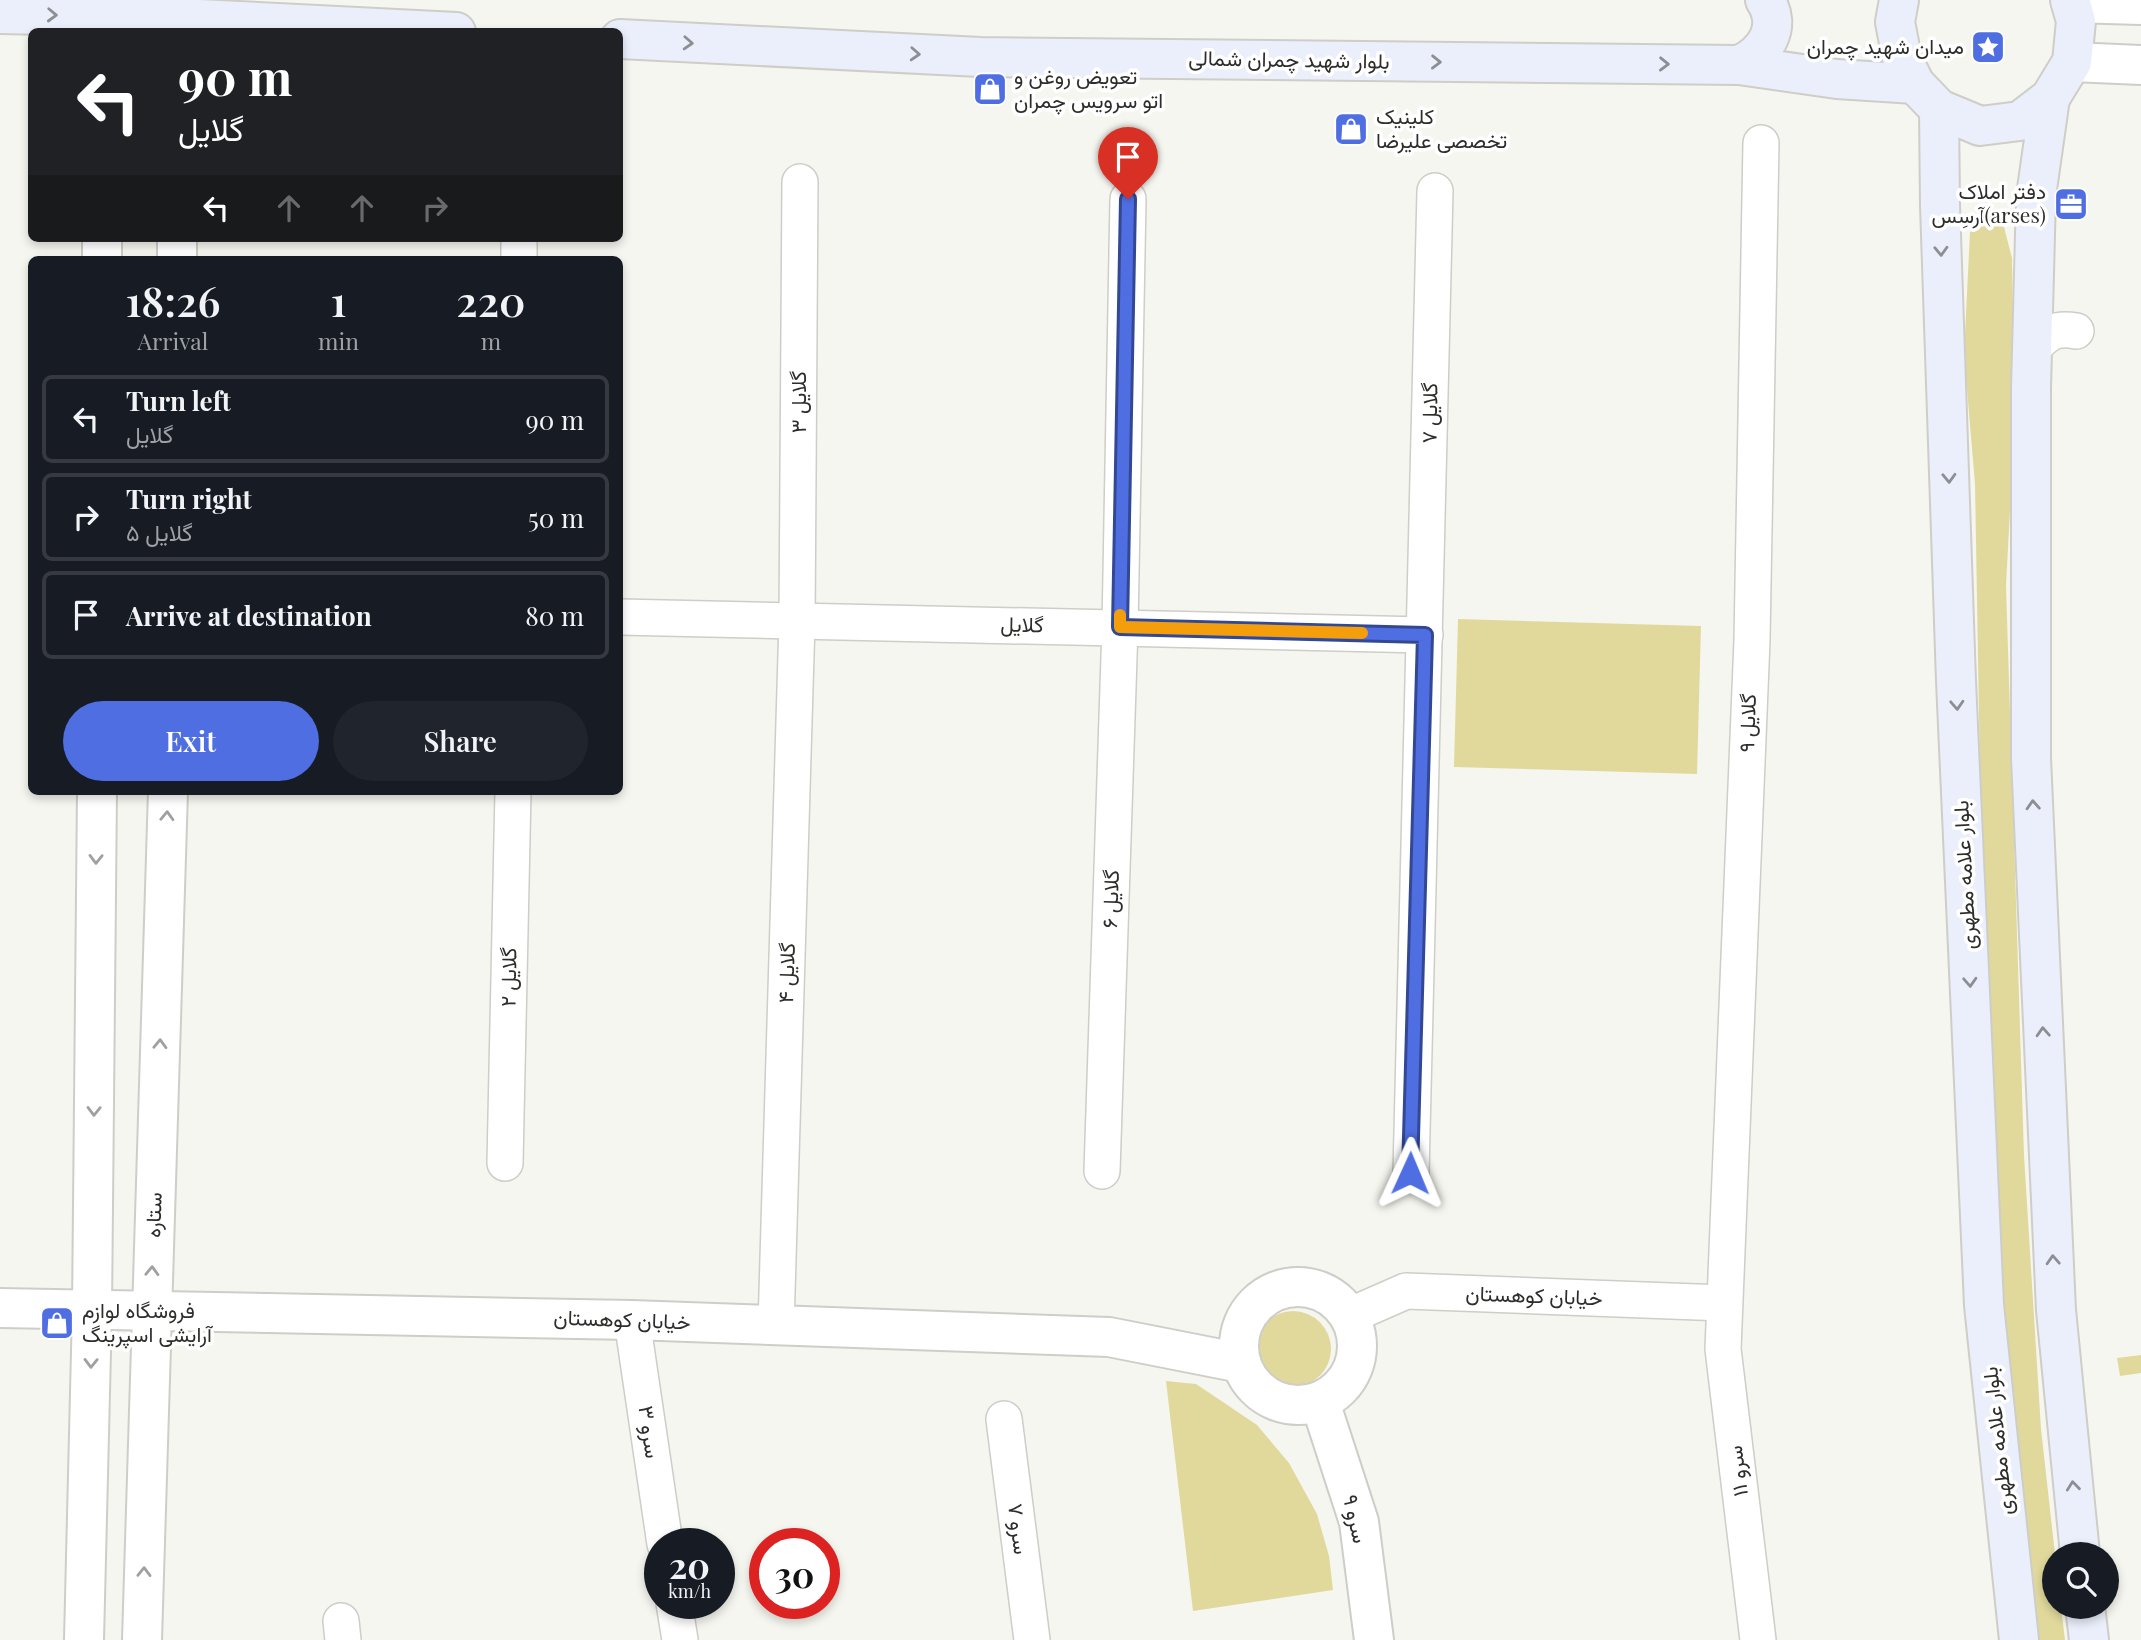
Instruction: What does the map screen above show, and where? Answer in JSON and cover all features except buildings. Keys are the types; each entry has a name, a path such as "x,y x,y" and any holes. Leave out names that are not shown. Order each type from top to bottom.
{"main road":[{"path":"1739,65 1753,59 1764,49 1771,35 1773,20 1765,0"},
{"path":"1899,0 1895,22 1902,58 1927,96"},
{"path":"2071,1 2076,21 2072,62 2050,98 2036,196 2032,349 2031,772 2056,1310 2079,1542"},
{"path":"0,14 105,24 298,28"},
{"name":"بلوار شهید چمران شمالی","path":"623,39 980,57 1739,65 1837,79 1927,96 1980,126 2020,121 2050,98"},
{"name":"بلوار علامه مطهری","path":"1927,96 1940,205 1956,668 1984,1305 2019,1640"},
{"path":"2087,1619 2089,1640"}],"street":[{"path":"2071,1 2141,5"},
{"path":"2072,62 2141,65"},
{"name":"گلایل ۹","path":"1724,1303 1752,640 1761,143"},
{"name":"گلایل ۳","path":"797,621 800,182"},
{"name":"گلایل ۷","path":"1410,1173 1435,191"},
{"name":"گلایل ۶","path":"1102,1171 1120,627 1128,199"},
{"path":"2032,349 2046,334 2062,329 2076,331"},
{"name":"گلایل","path":"623,617 1425,635"},
{"name":"گلایل ۴","path":"776,1326 797,621"},
{"path":"84,1640 92,1310 97,795"},
{"name":"ستاره","path":"142,1640 168,795"},
{"name":"گلایل ۲","path":"505,1163 513,795"},
{"path":"1302,1287 1321,1292 1337,1302 1349,1316 1356,1335 1357,1356 1350,1375 1338,1391 1321,1402 1302,1406 1282,1403 1264,1395 1250,1381 1241,1363 1239,1344 1243,1325 1252,1309 1266,1296 1283,1289 1302,1287"},
{"name":"خیابان کوهستان","path":"1349,1316 1406,1292 1724,1303"},
{"name":"سرو ۱۱","path":"1724,1303 1723,1349 1758,1640"},
{"name":"خیابان کوهستان","path":"0,1308 632,1320 1109,1336 1241,1363"},
{"name":"سرو ۳","path":"632,1320 664,1528"},
{"name":"سرو ۹","path":"1321,1402 1359,1522 1374,1640"},
{"name":"سرو ۷","path":"1004,1419 1031,1640"},
{"path":"677,1619 680,1640"}],"shaded area":[{"path":"1981,218 2004,227 2012,258 2015,416 2006,586 2024,1155 2041,1429 2054,1542 2042,1542 2042,1619 2062,1619 2065,1640 2037,1640 2003,1355 1980,775 1975,484 1964,354 1970,232"},
{"path":"1458,619 1701,626 1697,774 1454,767"},
{"path":"1293,1311 1307,1314 1320,1322 1328,1335 1331,1349 1328,1363 1320,1376 1307,1384 1293,1387 1279,1384 1266,1376 1258,1363 1255,1349 1258,1335 1266,1322 1279,1314"},
{"path":"2141,1355 2141,1373 2120,1376 2117,1358"},
{"path":"1166,1381 1196,1384 1223,1402 1257,1425 1289,1463 1317,1514 1329,1556 1333,1590 1193,1611"}],"slow traffic":[{"path":"1120,615 1120,627 1362,633"}],"place":[{"name":"میدان شهید چمران","path":"1988,47"},
{"name":"تعویض روغن و اتو سرویس چمران","path":"990,89"},
{"name":"کلینیک تخصصی علیرضا","path":"1351,129"},
{"name":"دفتر املاک آرسِس(arses)","path":"2071,204"},
{"name":"فروشگاه لوازم آرایشی اسپرینگ","path":"57,1323"}],"route":[{"path":"1128,199 1120,627 1425,635 1410,1173"}]}
